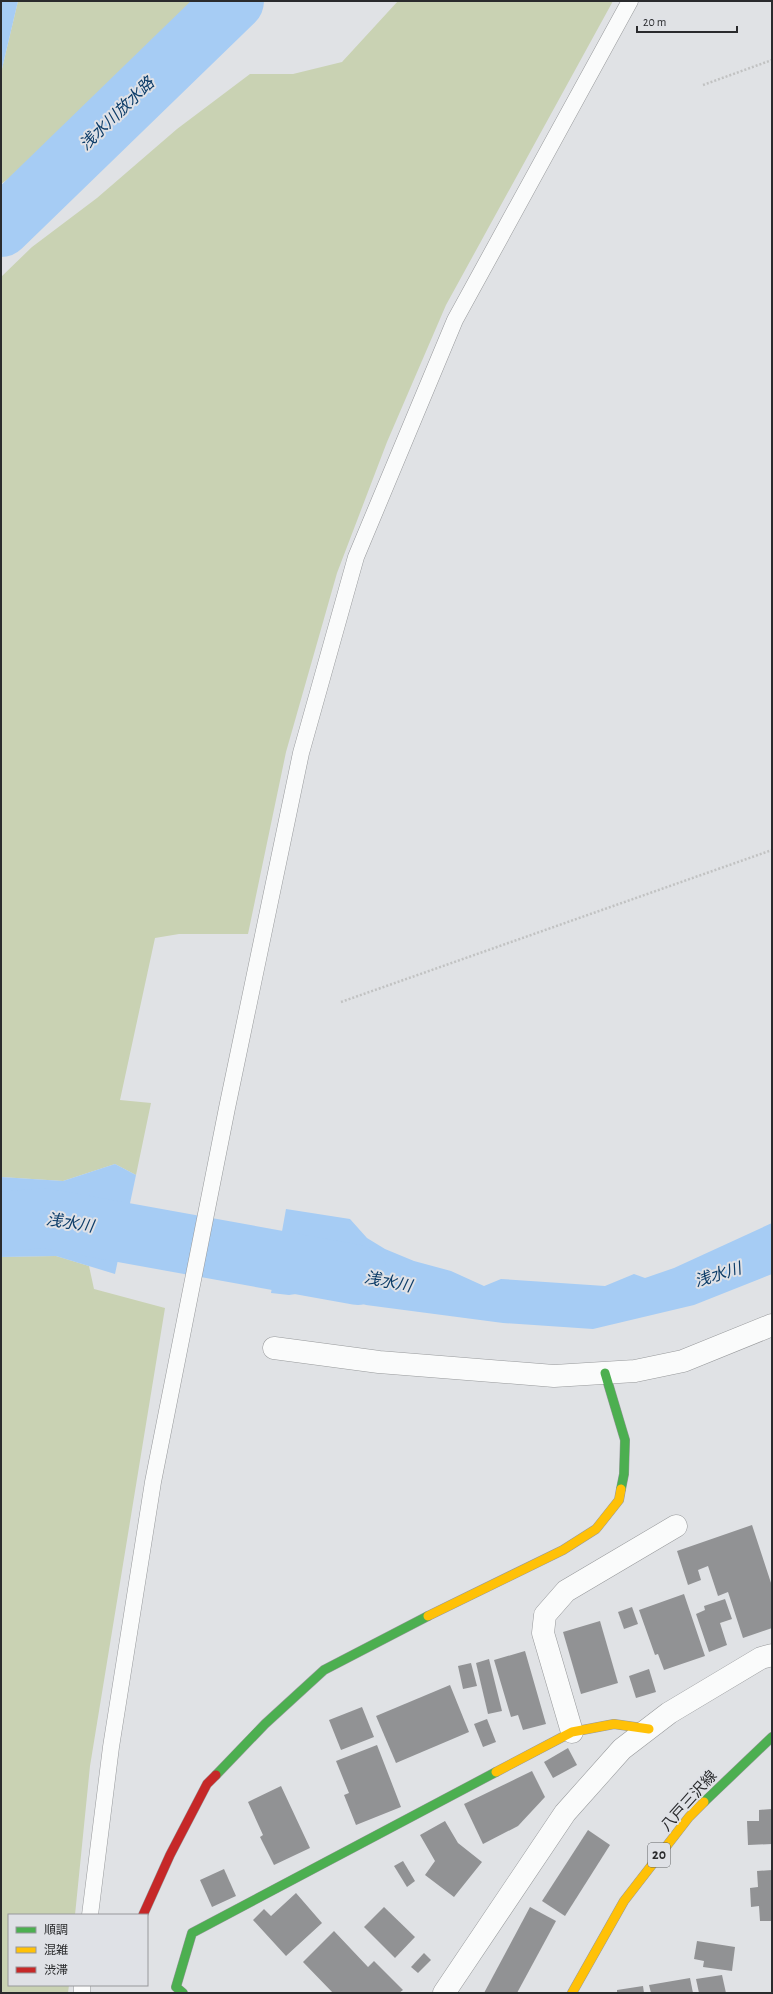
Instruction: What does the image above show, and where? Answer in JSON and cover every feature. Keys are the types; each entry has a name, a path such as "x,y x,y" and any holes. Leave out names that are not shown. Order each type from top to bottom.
{"street":[{"path":"274,1348 313,1354 469,1370 554,1376 635,1371 683,1360 772,1325"},
{"path":"142,1914 170,1855 207,1784 265,1724 324,1670 479,1590 563,1550 596,1529 618,1500 624,1474 625,1440 605,1373"},
{"path":"572,1732 543,1633 545,1615 566,1591 676,1526"},
{"path":"444,1993 565,1813 622,1749 670,1713 761,1658 772,1656"},
{"path":"183,1993 176,1987 192,1933 572,1732 614,1724 649,1729"},
{"name":"八戸三沢線","path":"572,1993 624,1901 688,1817 772,1737"}],"lane":[{"path":"90,1914 111,1747 153,1482 227,1108 301,753 356,558 455,320 630,1"}],"path":[{"path":"703,85 772,60"},
{"path":"341,1002 772,850"}],"green space":[{"path":"18,1 197,1 104,98 54,143 1,184 1,73"},
{"path":"398,1 613,1 446,305 387,442 337,573 286,752 248,934 179,934 155,938 120,1100 151,1103 136,1175 115,1164 63,1181 1,1177 1,277 32,247 97,198 177,129 250,74 293,74 342,62"},
{"path":"56,1256 89,1266 94,1289 165,1308 90,1766 75,1914 8,1914 8,1986 69,1986 68,1993 1,1993 1,1257"}],"water":[{"path":"1,1 18,1 1,73"},
{"path":"115,1164 136,1175 115,1274 56,1256 1,1257 1,1177 63,1181"},
{"path":"286,1209 350,1219 367,1238 385,1249 414,1261 451,1271 484,1286 501,1279 605,1286 634,1274 645,1278 674,1268 772,1223 772,1274 694,1305 593,1329 503,1323 366,1305 337,1294 316,1291 289,1295 271,1293"}],"building":[{"path":"752,1525 772,1586 772,1628 743,1638 728,1592 718,1596 708,1566 698,1570 701,1580 688,1585 677,1551"},
{"path":"684,1594 705,1656 664,1670 658,1654 655,1655 639,1610"},
{"path":"725,1599 732,1619 720,1623 727,1645 709,1652 696,1614 705,1610 704,1606"},
{"path":"632,1607 638,1624 624,1629 618,1612"},
{"path":"600,1621 618,1683 581,1694 563,1632"},
{"path":"525,1651 546,1724 523,1730 518,1715 511,1717 494,1660"},
{"path":"489,1659 502,1711 488,1714 476,1663"},
{"path":"471,1663 477,1686 463,1689 458,1666"},
{"path":"649,1669 656,1692 636,1698 629,1676"},
{"path":"450,1685 469,1732 396,1763 376,1716"},
{"path":"362,1707 374,1737 341,1750 329,1720"},
{"path":"487,1719 496,1742 483,1747 474,1724"},
{"path":"377,1745 401,1807 356,1825 344,1795 349,1793 336,1761"},
{"path":"568,1748 577,1765 553,1778 544,1762"},
{"path":"532,1771 545,1797 518,1826 483,1844 464,1804"},
{"path":"281,1786 310,1848 274,1865 260,1837 263,1835 248,1802"},
{"path":"772,1809 772,1844 748,1845 747,1821 759,1821 759,1810"},
{"path":"445,1821 458,1843 482,1862 454,1897 425,1875 435,1861 420,1835"},
{"path":"588,1830 610,1845 565,1916 542,1901"},
{"path":"403,1861 415,1881 407,1887 394,1866"},
{"path":"224,1869 236,1896 212,1907 200,1880"},
{"path":"772,1870 772,1921 760,1921 759,1906 751,1907 750,1888 758,1887 757,1871"},
{"path":"296,1893 322,1923 286,1956 253,1920 264,1909 271,1916"},
{"path":"384,1907 415,1937 395,1958 364,1927"},
{"path":"530,1907 556,1921 517,1993 484,1993"},
{"path":"334,1931 368,1967 374,1961 403,1990 399,1993 333,1993 303,1962"},
{"path":"697,1941 735,1947 732,1971 703,1967 704,1961 694,1959"},
{"path":"424,1953 431,1960 418,1973 411,1967"},
{"path":"722,1975 726,1993 699,1993 696,1979"},
{"path":"690,1978 693,1993 651,1993 649,1985"},
{"path":"643,1986 644,1993 617,1993 617,1990"}],"waterway":[{"name":"浅水川放水路","path":"1,227 234,1"},
{"name":"浅水川","path":"1,1222 43,1218 358,1275"}],"traffic: fast":[{"path":"605,1373 625,1440 624,1474 621,1489"},
{"path":"216,1775 265,1724 324,1670 428,1616"},
{"path":"704,1802 772,1737"},
{"path":"183,1993 176,1987 192,1933 496,1772"}],"traffic: slow":[{"path":"428,1616 563,1550 596,1529 619,1500 621,1489"},
{"path":"496,1772 572,1732 614,1724 649,1729"},
{"path":"572,1993 624,1901 689,1817 704,1802"}],"traffic: jam":[{"path":"143,1914 170,1855 207,1784 216,1775"}]}
